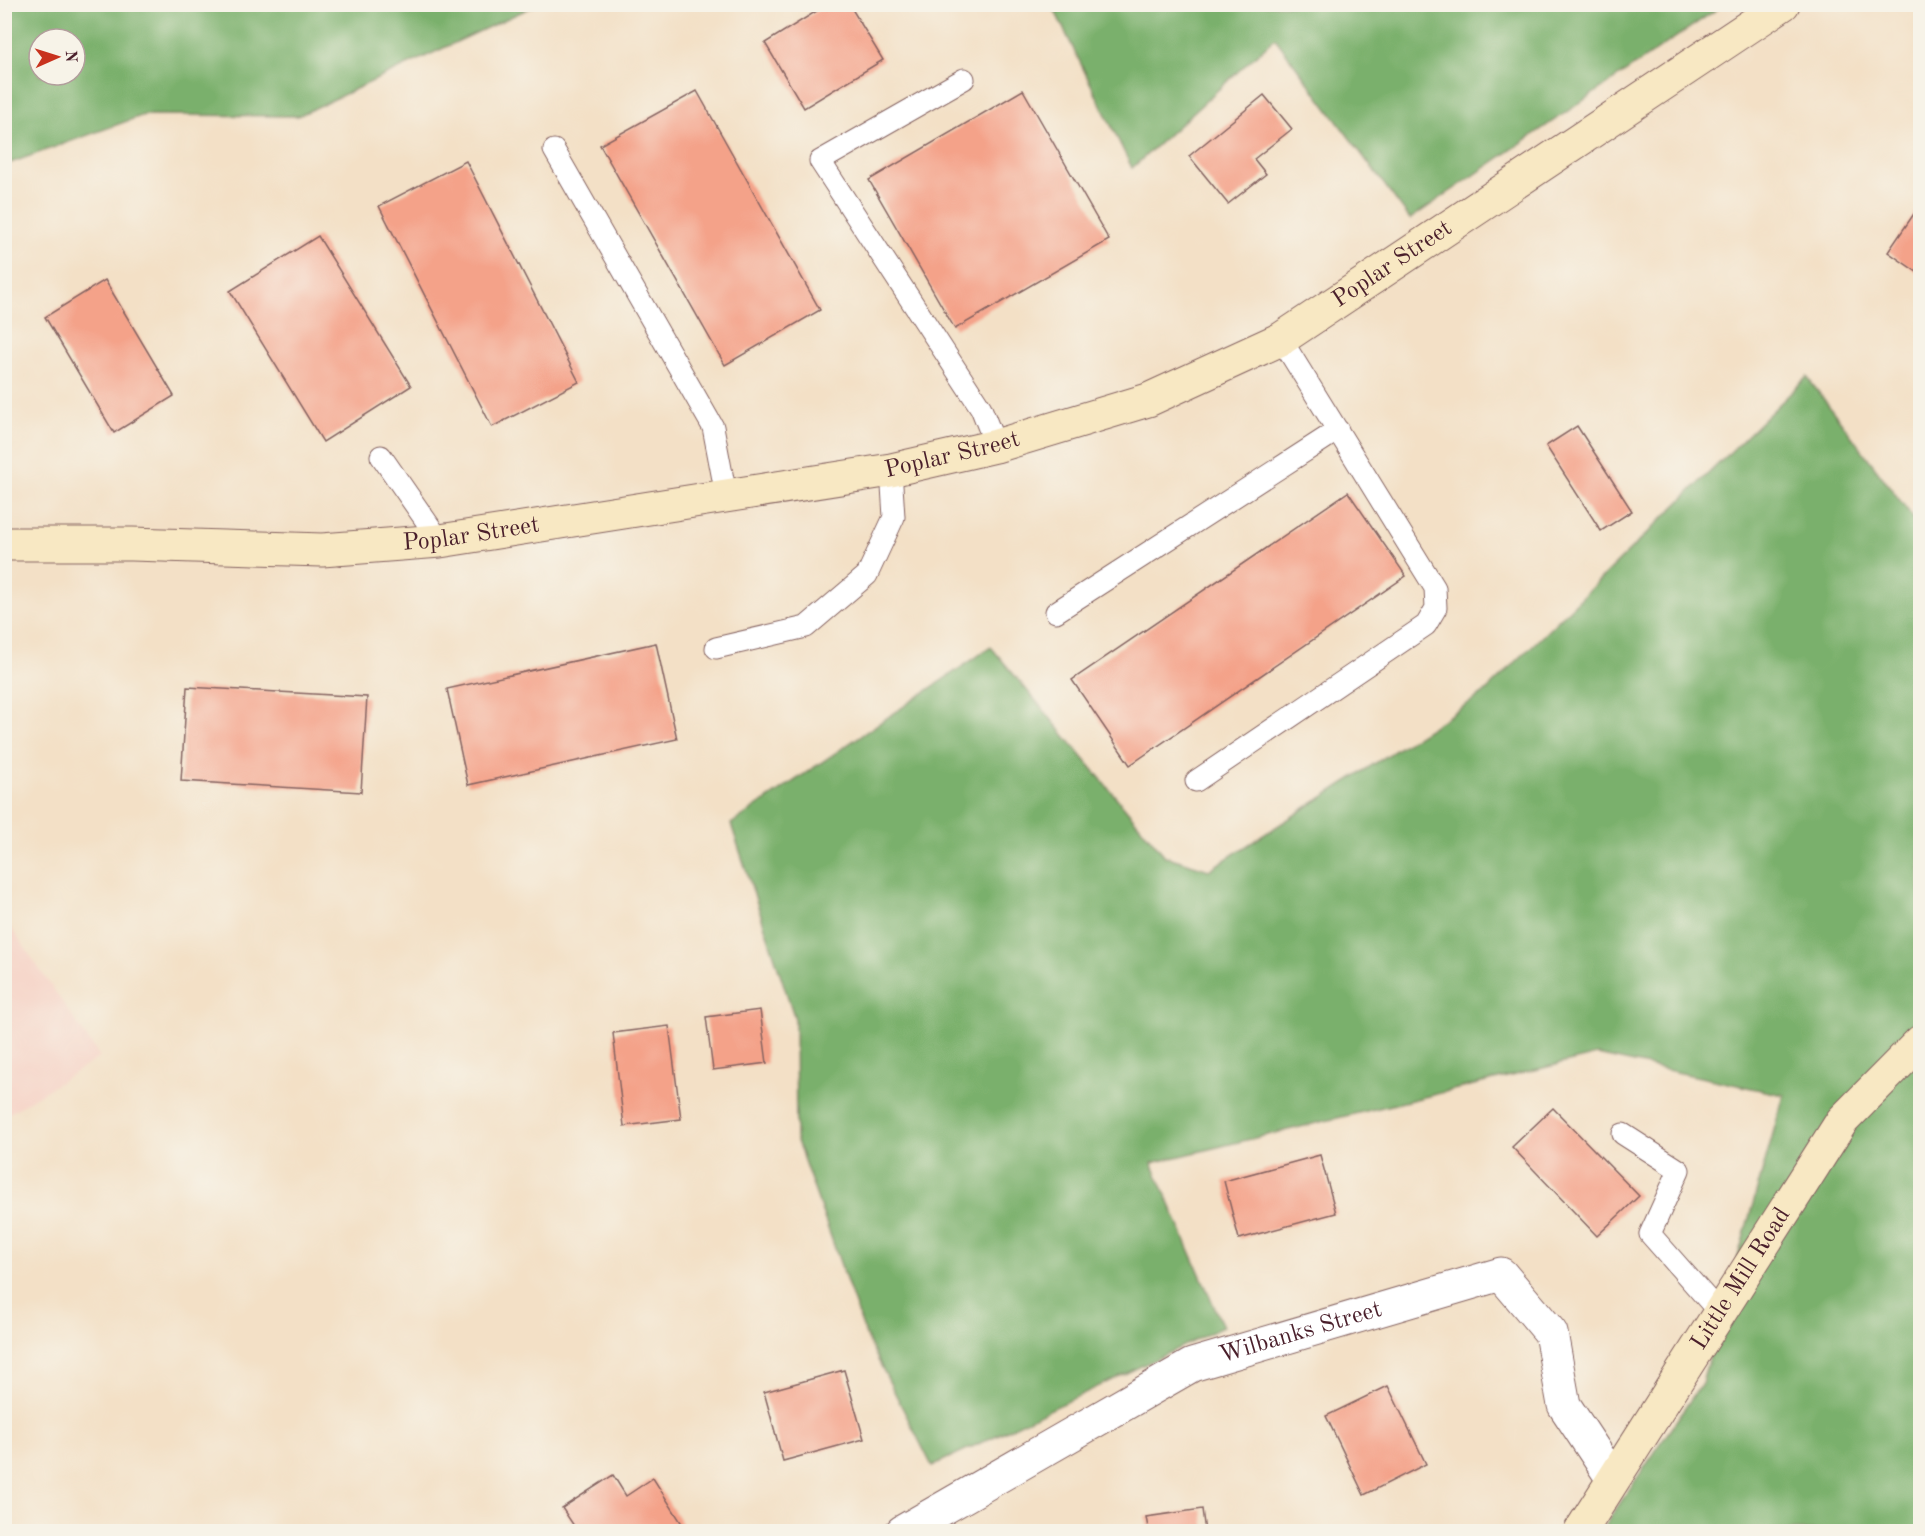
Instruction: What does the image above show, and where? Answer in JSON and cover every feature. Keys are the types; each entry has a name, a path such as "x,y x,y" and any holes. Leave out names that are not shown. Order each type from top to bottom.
{"street":[{"name":"Poplar Street","path":"4,544 132,544 322,550 440,541 891,470 996,446 1148,400 1281,339 1783,4"},
{"name":"Little Mill Road","path":"1580,1532 1718,1311 1842,1121 1920,1042"},
{"name":"Wilbanks Street","path":"902,1532 1192,1365 1501,1274 1551,1333 1564,1404 1613,1479"}],"lane":[{"path":"964,79 820,161 981,408 996,446"},
{"path":"554,150 713,427 726,495"},
{"path":"1196,781 1426,625 1436,608 1435,588 1281,339"},
{"path":"1056,612 1338,430"},
{"path":"381,456 440,541"},
{"path":"716,648 806,627 867,575 894,517 891,470"},
{"path":"1623,1134 1679,1170 1650,1234 1718,1311"}],"shaded area":[{"path":"5,919 100,1057 4,1116"}],"green space":[{"path":"4,5 536,5 298,116 144,115 5,165"},
{"path":"1052,5 1723,5 1410,219 1275,38 1132,168"},
{"path":"1807,377 1920,527 1920,1531 1601,1531 1702,1383 1784,1095 1597,1055 1152,1163 1223,1327 932,1466 866,1336 796,1138 795,1019 731,824 991,647 1165,856 1209,870 1483,694"}],"building":[{"path":"828,4 849,4 883,60 804,108 765,43"},
{"path":"1023,90 1109,240 955,329 869,180"},
{"path":"697,91 820,310 725,365 600,145"},
{"path":"1264,95 1292,129 1254,159 1266,174 1228,204 1189,156"},
{"path":"466,161 579,382 492,427 379,206"},
{"path":"1920,205 1920,274 1888,252"},
{"path":"318,236 411,386 323,442 230,291"},
{"path":"105,280 174,396 114,433 45,317"},
{"path":"1577,426 1632,511 1601,531 1546,446"},
{"path":"1348,492 1406,576 1130,765 1072,680"},
{"path":"656,643 677,739 468,785 447,689"},
{"path":"187,687 367,697 361,792 181,781"},
{"path":"760,1010 767,1063 713,1070 706,1017"},
{"path":"669,1026 681,1119 624,1126 613,1033"},
{"path":"1553,1108 1639,1196 1597,1236 1512,1147"},
{"path":"1320,1155 1336,1213 1239,1239 1224,1181"},
{"path":"844,1370 864,1439 783,1461 764,1392"},
{"path":"1388,1386 1426,1464 1364,1495 1326,1416"},
{"path":"613,1475 626,1496 653,1478 686,1530 578,1532 562,1508"},
{"path":"1202,1509 1205,1532 1134,1532 1148,1528 1146,1517"}]}
